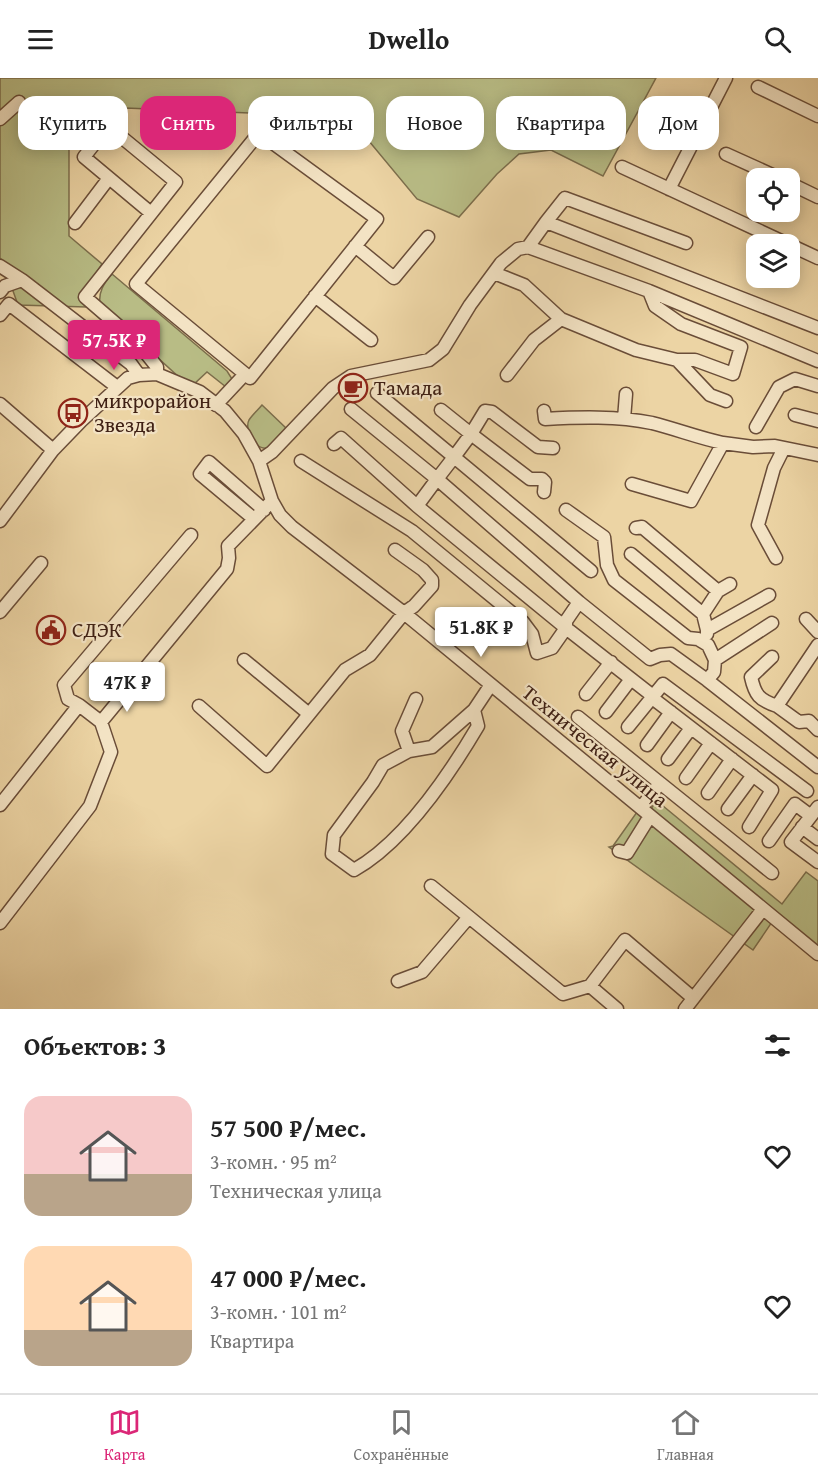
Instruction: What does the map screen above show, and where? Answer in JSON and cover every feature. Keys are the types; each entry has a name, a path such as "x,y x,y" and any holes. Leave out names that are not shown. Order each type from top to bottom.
{"street":[{"path":"669,189 726,78"},
{"path":"758,87 818,116"},
{"path":"0,119 18,103"},
{"path":"151,213 84,157 108,126 176,182 85,297 137,342 157,368 157,374"},
{"path":"259,133 377,219 315,296 250,378 136,284 259,133"},
{"path":"726,154 757,168"},
{"path":"622,167 818,258"},
{"path":"75,223 109,178"},
{"path":"800,188 818,196"},
{"path":"528,247 565,198 686,243"},
{"path":"546,222 818,328"},
{"path":"355,246 394,278 428,237"},
{"path":"259,460 272,452 333,388 351,376 429,360 443,350 458,323 501,263 518,249 528,247 649,291 818,361"},
{"path":"0,266 22,280 131,364 139,375"},
{"path":"494,273 524,285 561,319 636,350 677,360 694,360 733,374 741,347 681,324 655,306 649,291"},
{"path":"0,292 5,286 22,280"},
{"path":"315,296 371,340"},
{"path":"0,315 4,301 117,387"},
{"path":"507,375 534,340 561,319"},
{"path":"677,360 710,394 726,401"},
{"name":"Техническая улица","path":"0,521 53,450 128,378 157,374 200,392 225,411 244,434 259,460 268,505 292,527 404,613 818,954"},
{"path":"216,405 245,374"},
{"path":"756,427 779,387 795,379 818,386"},
{"path":"377,393 591,570"},
{"path":"624,419 626,394"},
{"path":"0,404 53,450"},
{"path":"351,409 437,479 579,602 650,659 671,654 818,767"},
{"path":"441,410 530,479 542,479 545,482 544,492"},
{"path":"417,506 471,434 485,411 492,412 538,447 553,448"},
{"path":"544,411 545,419 584,417 624,419 651,423 723,443 784,448 818,455"},
{"path":"795,415 818,421"},
{"path":"334,444 341,438 417,506 566,628 772,790 749,827"},
{"path":"632,484 691,501 723,443"},
{"path":"776,558 758,525 774,468 784,448"},
{"path":"301,460 412,531 523,622 532,634 537,653 552,648 566,628 566,621 579,602"},
{"path":"101,722 227,569 230,558 228,546 268,505 209,462 200,474 254,519"},
{"path":"566,510 604,537 607,565 614,580 688,638 698,639 708,645"},
{"path":"636,528 642,527 718,591"},
{"path":"0,923 90,806 111,752 101,722 68,699 64,685 191,535"},
{"path":"199,705 267,766 345,670 370,655 404,613 414,606 432,586 432,580 423,570 395,550"},
{"path":"631,554 703,614 708,645 715,660 714,672 707,680"},
{"path":"0,612 41,563"},
{"path":"703,614 718,591 730,584"},
{"path":"707,630 769,595"},
{"path":"806,619 818,632"},
{"path":"715,660 772,623"},
{"path":"777,706 818,645"},
{"path":"772,657 751,677 754,692 765,702 777,706 799,722 809,721 818,730"},
{"path":"244,660 309,714"},
{"path":"586,694 610,662"},
{"path":"606,712 631,679"},
{"path":"628,727 663,684 807,791"},
{"path":"474,710 478,726 458,759 414,817 372,860 354,870 341,863 332,854 334,835 383,765 409,751 432,747 474,710 490,686"},
{"path":"409,751 402,731 416,699"},
{"path":"0,805 79,705"},
{"path":"647,745 671,712"},
{"path":"578,717 772,873"},
{"path":"668,759 691,728"},
{"path":"686,778 711,743"},
{"path":"708,793 732,759"},
{"path":"728,809 753,775"},
{"path":"619,851 627,853 660,783"},
{"path":"769,840 795,804 814,812 791,842 818,862"},
{"path":"802,827 818,839"},
{"path":"431,886 563,994 590,986 625,940 693,998"},
{"path":"685,1009 763,909"},
{"path":"398,981 422,972 469,917"},
{"path":"590,986 617,1009"}],"green space":[{"path":"0,78 656,78 646,96 638,96 638,111 626,133 626,96 496,96 496,150 551,150 519,154 497,174 459,217 417,199 374,147 374,96 248,96 248,113 236,112 236,96 140,96 140,109 128,108 128,96 18,96 18,150 69,150 69,236 102,264 87,290 86,307 18,305 0,258"},
{"path":"551,150 617,150 603,176"},
{"path":"112,274 227,371 232,379 226,387 207,372 194,384 180,378 100,305 102,288"},
{"path":"262,405 287,429 267,448 258,446 248,428 249,420"},
{"path":"657,801 782,904 806,872 818,881 818,948 653,813 652,807"},
{"path":"637,812 772,922 753,950 609,847 613,846"}],"place":[{"name":"Тамада","path":"353,388"},
{"name":"микрорайон Звезда","path":"73,413"},
{"name":"СДЭК","path":"51,630"}]}
